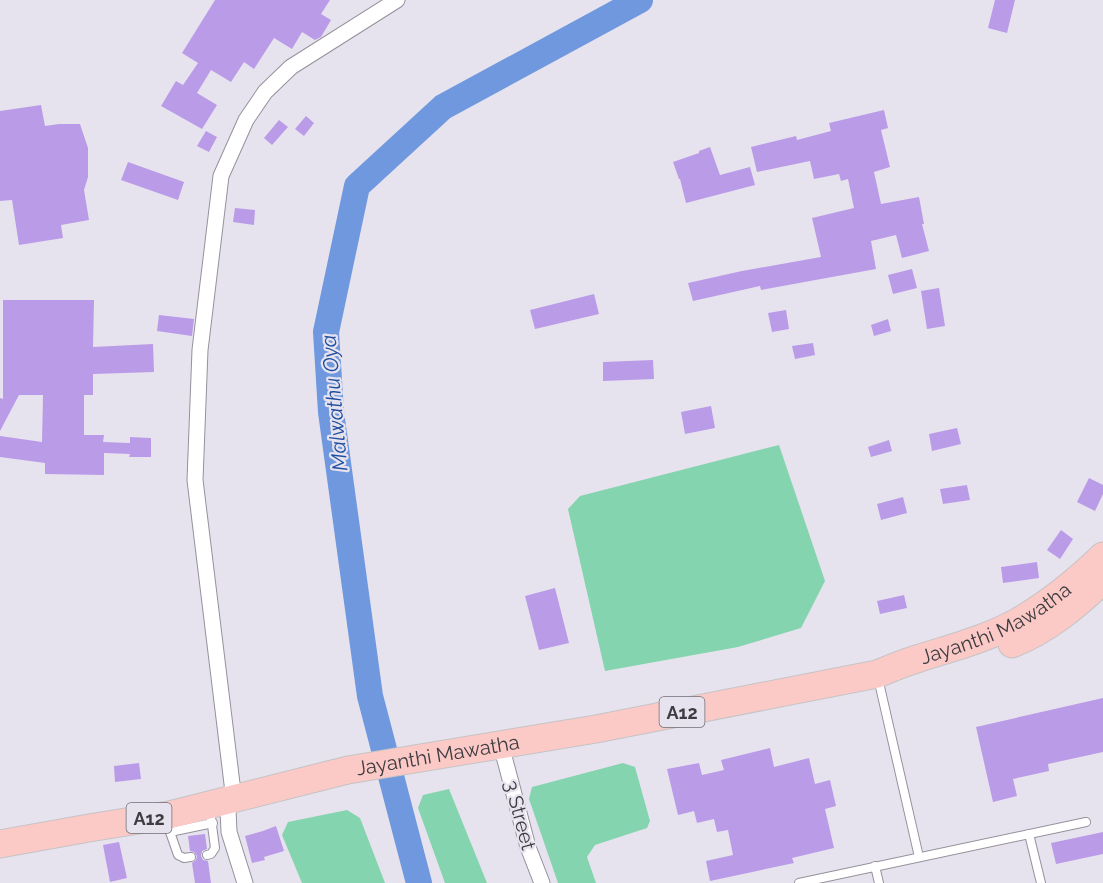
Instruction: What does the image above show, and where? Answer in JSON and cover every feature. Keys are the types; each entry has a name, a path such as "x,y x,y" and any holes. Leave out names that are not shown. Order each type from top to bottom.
{"highway":[{"name":"Jayanthi Mawatha","path":"0,844 89,828 170,823 221,809 296,783 348,770 596,729 878,674 918,658 948,650 1019,621 1046,604 1103,556"},
{"name":"Jayanthi Mawatha","path":"878,674 922,674 959,664 1020,640 1063,616 1103,580"}],"street":[{"path":"245,883 221,809 195,480 200,350 221,176 246,120 265,92 291,67 397,0"},
{"name":"3 Street","path":"493,747 542,883"}],"lane":[{"path":"878,674 919,857"},
{"path":"207,855 215,849 221,809"},
{"path":"799,883 1086,822"},
{"path":"170,823 178,855 184,858 191,857"},
{"path":"1029,834 1041,883"},
{"path":"875,866 879,883"}],"green space":[{"path":"779,445 825,581 801,628 738,647 605,671 568,509 580,496"},
{"path":"623,763 635,767 650,821 647,828 595,845 587,857 596,883 558,883 529,799 532,787"},
{"path":"449,789 487,883 445,883 418,808 423,795"},
{"path":"347,810 360,818 385,883 302,883 282,835 288,822"}],"building":[{"path":"215,0 330,0 321,14 331,20 321,37 315,40 302,32 292,49 274,38 254,69 244,62 231,82 211,70 197,93 217,105 202,129 161,106 176,81 183,85 198,63 182,53"},
{"path":"995,0 1015,0 1007,33 988,28"},
{"path":"41,105 45,126 80,124 88,148 88,177 84,190 89,220 61,225 63,238 19,245 12,200 0,201 0,111"},
{"path":"884,110 888,128 881,130 890,167 874,172 881,204 919,197 924,224 922,224 929,251 902,258 896,235 871,241 876,269 761,290 760,286 693,301 688,283 821,257 812,218 854,208 848,179 841,181 839,174 814,179 810,161 757,172 751,147 796,136 797,140 831,131 829,123"},
{"path":"306,116 314,123 304,136 295,129"},
{"path":"279,120 288,127 272,145 264,138"},
{"path":"206,131 217,137 209,152 197,146"},
{"path":"710,147 720,175 750,167 755,185 686,203 673,162"},
{"path":"128,162 184,182 178,200 121,180"},
{"path":"235,208 255,210 254,225 233,222"},
{"path":"912,269 917,288 893,294 888,275"},
{"path":"939,288 945,326 927,329 921,291"},
{"path":"594,294 599,314 535,329 530,310"},
{"path":"3,300 94,300 93,347 153,344 154,372 93,374 93,395 84,395 84,435 104,435 103,442 130,443 130,437 151,438 151,457 129,457 130,454 104,453 104,475 45,474 45,463 0,457 0,436 42,442 43,395 19,395 0,431 0,398 3,399"},
{"path":"786,310 789,329 772,332 768,313"},
{"path":"159,315 194,319 192,336 157,331"},
{"path":"888,319 891,331 874,336 871,325"},
{"path":"813,343 815,355 795,359 792,346"},
{"path":"653,360 654,379 603,381 603,362"},
{"path":"711,406 715,428 685,434 681,412"},
{"path":"957,428 961,444 932,451 929,434"},
{"path":"889,440 892,451 871,457 868,447"},
{"path":"1089,478 1103,485 1103,494 1095,511 1077,502"},
{"path":"967,485 970,500 943,504 940,489"},
{"path":"903,497 907,513 881,520 877,504"},
{"path":"1061,530 1073,539 1060,559 1047,550"},
{"path":"1037,562 1039,578 1003,583 1001,567"},
{"path":"555,588 569,643 539,650 525,596"},
{"path":"904,595 907,608 880,614 877,601"},
{"path":"1103,698 1103,752 1048,764 1049,771 1013,779 1017,796 993,802 976,727"},
{"path":"770,748 774,767 809,758 815,784 830,780 836,806 825,809 834,848 792,858 794,863 710,881 706,861 733,855 728,830 717,832 714,819 697,823 694,811 678,815 667,769 699,763 702,775 724,770 721,760"},
{"path":"139,763 141,779 115,782 114,766"},
{"path":"276,826 284,851 252,863 245,836"},
{"path":"1103,832 1103,854 1056,864 1051,843"},
{"path":"205,834 207,849 202,851 201,856 203,860 208,861 211,883 195,883 192,863 197,856 190,851 188,836"},
{"path":"119,842 127,878 110,882 103,845"}],"waterway":[{"name":"Malwathu Oya","path":"419,883 370,696 331,412 326,332 357,186 443,107 640,0"}]}
